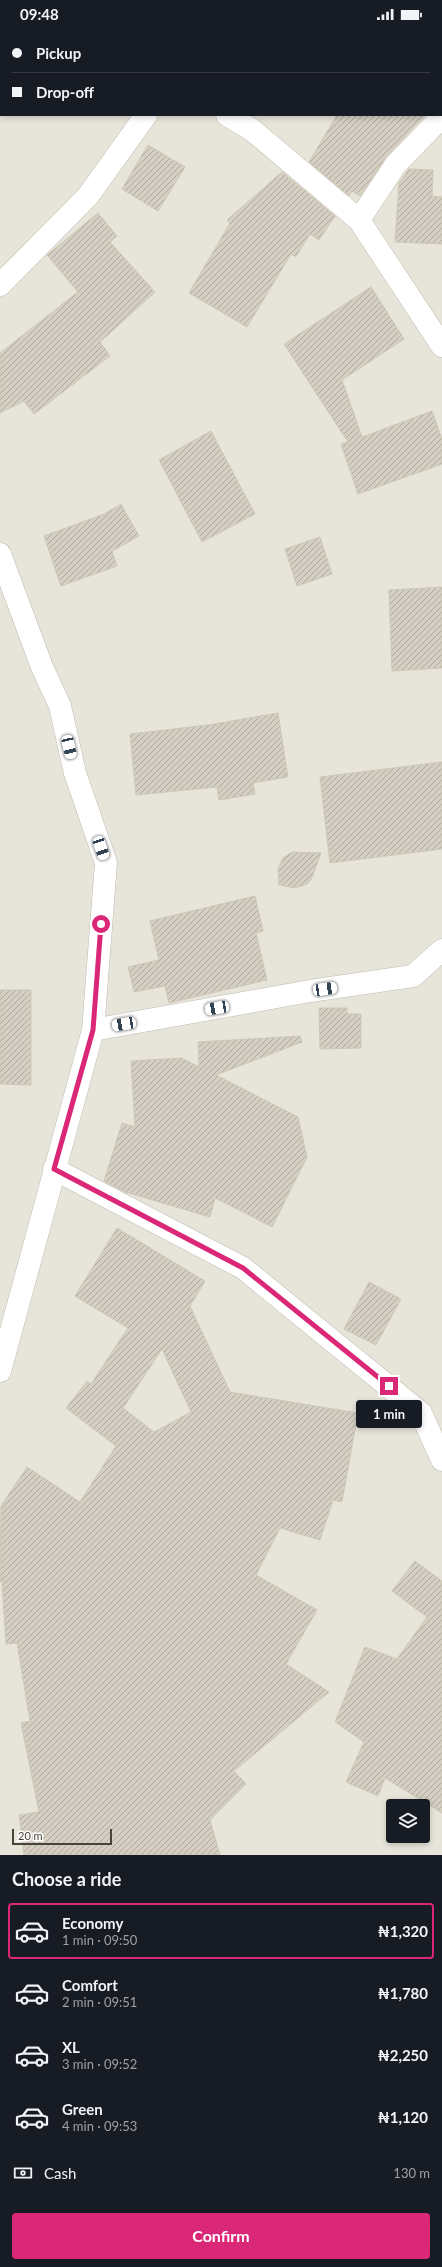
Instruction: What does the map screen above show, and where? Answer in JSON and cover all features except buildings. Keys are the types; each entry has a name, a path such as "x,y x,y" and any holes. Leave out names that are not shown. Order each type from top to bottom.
{"street":[{"path":"0,285 88,196 145,116"},
{"path":"230,116 252,130 360,220 442,346"},
{"path":"360,220 396,164 442,117"},
{"path":"0,554 42,667 60,706 75,773 106,863 93,1030 0,1371"},
{"path":"93,1030 303,992 413,976 442,950"},
{"path":"54,1169 243,1268 421,1413 442,1460"}],"shaded area":[{"path":"0,116 442,116 442,1855 0,1855"}],"route":[{"path":"101,924 93,1030 54,1169 243,1268 389,1386"}]}
